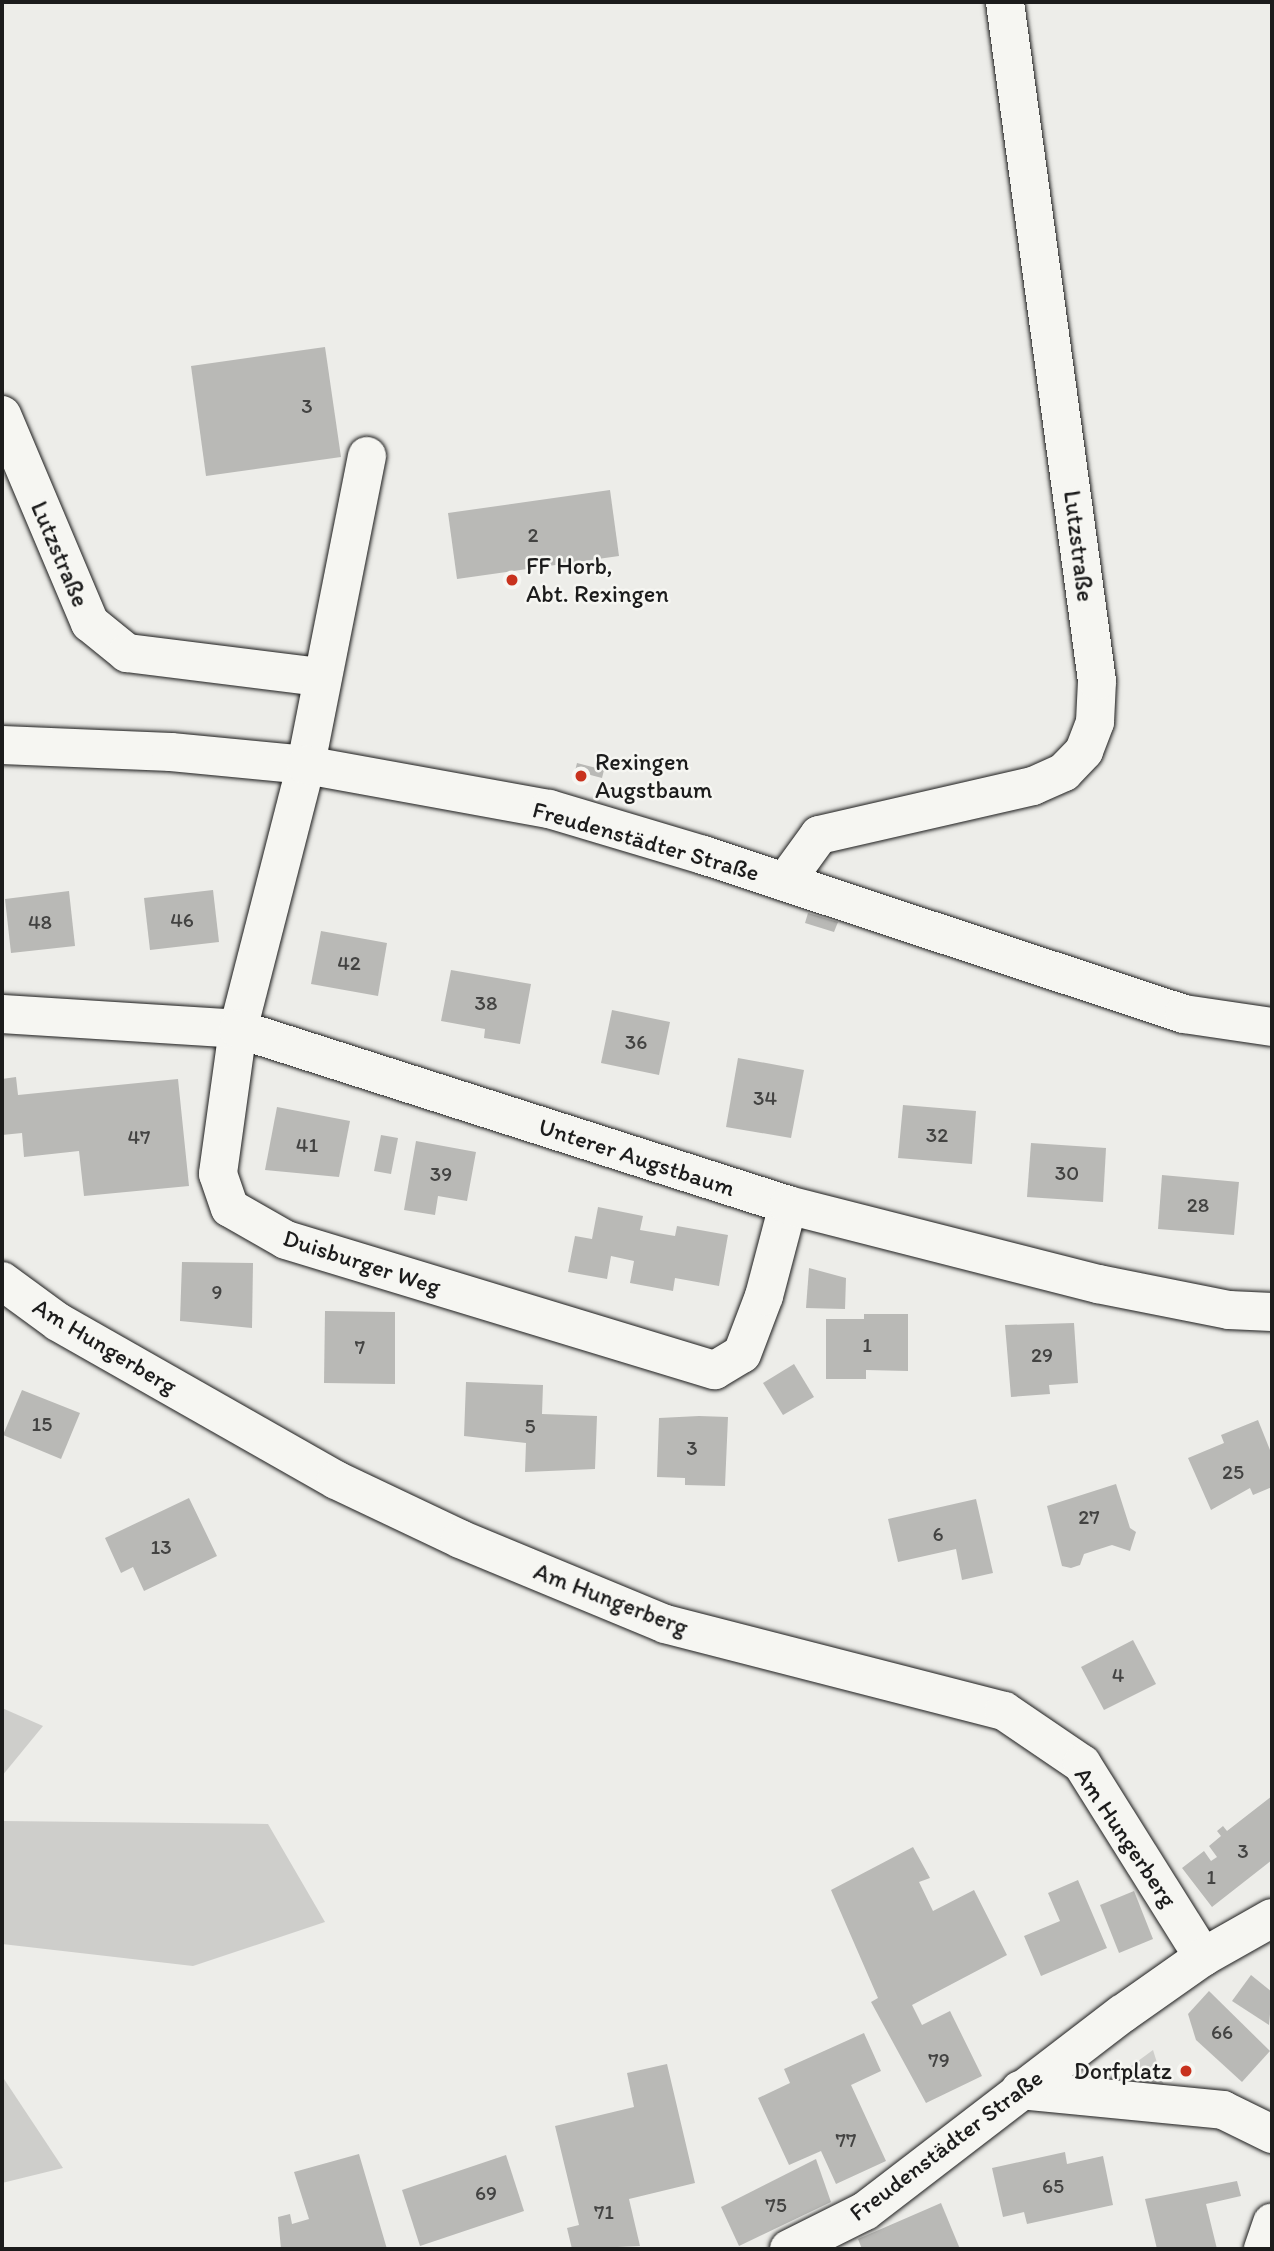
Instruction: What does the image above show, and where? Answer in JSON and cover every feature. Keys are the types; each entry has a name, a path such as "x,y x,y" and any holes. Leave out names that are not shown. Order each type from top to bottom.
{"street":[{"name":"Lutzstraße","path":"785,882 819,835 1033,786 1063,772 1084,751 1095,722 1097,681 1005,2"},
{"name":"Lutzstraße","path":"2,415 90,623 127,653 320,677"},
{"path":"306,765 320,677 367,456"},
{"name":"Freudenstädter Straße","path":"2,745 171,752 306,765 549,810 785,882 1184,1014 1272,1027"},
{"name":"Duisburger Weg","path":"306,765 238,1029 218,1174 230,1208 286,1240 715,1370 742,1354 764,1296 788,1206"},
{"name":"Unterer Augstbaum","path":"2,1014 238,1029 788,1206 1098,1283 1229,1310 1272,1312"},
{"name":"Am Hungerberg","path":"2,1281 58,1322 336,1480 460,1539 665,1624 1004,1711 1082,1764 1203,1957"},
{"name":"Freudenstädter Straße","path":"789,2249 865,2211 1020,2090 1203,1957 1272,1918"},
{"path":"1020,2090 1223,2110 1272,2105"},
{"path":"1223,2110 1272,2134"},
{"path":"1263,2249 1272,2222"}],"shaded area":[{"path":"2,1708 43,1726 2,1776"},
{"path":"2,1821 268,1824 325,1922 193,1966 2,1944"},
{"path":"1153,2050 1166,2092 1114,2086 1127,2069"},
{"path":"2,2076 63,2168 2,2183"}],"building":[{"path":"325,347 341,457 206,476 191,366"},
{"path":"610,490 619,556 457,579 448,513"},
{"path":"577,763 604,770 602,778 575,771"},
{"path":"213,890 219,942 150,950 144,898"},
{"path":"69,891 75,946 11,953 5,899"},
{"path":"808,913 838,922 834,932 805,923"},
{"path":"321,931 387,943 378,996 311,984"},
{"path":"451,970 531,984 520,1044 484,1038 485,1029 441,1021"},
{"path":"612,1010 670,1022 659,1075 601,1063"},
{"path":"738,1058 804,1070 791,1138 726,1127"},
{"path":"16,1077 18,1095 178,1079 189,1186 84,1196 79,1151 24,1157 22,1133 2,1135 2,1079"},
{"path":"903,1105 976,1111 972,1164 898,1158"},
{"path":"277,1107 350,1121 339,1177 265,1170"},
{"path":"381,1135 398,1138 391,1174 374,1171"},
{"path":"416,1141 476,1152 467,1201 438,1196 435,1215 404,1210"},
{"path":"1031,1143 1106,1148 1103,1202 1027,1197"},
{"path":"1162,1175 1239,1182 1234,1235 1158,1229"},
{"path":"598,1207 643,1216 640,1230 675,1236 677,1226 728,1235 719,1286 675,1278 673,1291 630,1283 634,1261 611,1256 607,1279 568,1272 575,1236 592,1239"},
{"path":"182,1262 253,1263 252,1328 180,1321"},
{"path":"809,1268 846,1278 845,1309 806,1308"},
{"path":"325,1311 395,1312 395,1384 324,1383"},
{"path":"864,1314 908,1314 908,1371 866,1370 866,1379 826,1379 826,1319 864,1319"},
{"path":"1074,1323 1078,1383 1049,1385 1050,1394 1011,1397 1005,1325"},
{"path":"794,1364 814,1397 783,1415 763,1383"},
{"path":"466,1382 543,1385 542,1414 597,1416 595,1469 525,1472 526,1443 464,1436"},
{"path":"22,1390 80,1413 61,1459 3,1435"},
{"path":"728,1417 725,1486 685,1485 685,1478 657,1477 659,1418"},
{"path":"1258,1420 1272,1455 1272,1487 1253,1495 1250,1488 1211,1510 1188,1458 1224,1443 1221,1435"},
{"path":"1116,1484 1130,1528 1136,1532 1130,1551 1112,1545 1084,1554 1080,1565 1071,1568 1062,1566 1047,1506"},
{"path":"189,1498 217,1556 144,1591 133,1567 121,1573 105,1538"},
{"path":"976,1499 993,1573 962,1580 956,1549 898,1562 888,1519"},
{"path":"1133,1640 1156,1684 1104,1710 1081,1667"},
{"path":"1272,1796 1272,1860 1212,1907 1182,1868 1204,1851 1211,1861 1217,1857 1209,1846 1221,1836 1217,1831 1223,1826 1227,1831"},
{"path":"913,1847 930,1878 919,1882 933,1911 974,1890 1007,1955 912,2005 922,2025 950,2011 982,2076 926,2103 871,2002 878,1998 831,1890"},
{"path":"1078,1880 1107,1948 1041,1976 1024,1936 1060,1921 1048,1893"},
{"path":"1134,1891 1153,1939 1119,1953 1100,1905"},
{"path":"1251,1975 1272,1992 1269,2025 1232,2001"},
{"path":"1209,1991 1270,2051 1242,2082 1196,2040 1188,2014"},
{"path":"864,2033 881,2071 851,2085 886,2161 836,2184 821,2151 789,2165 758,2098 790,2083 784,2069"},
{"path":"667,2064 695,2183 629,2199 640,2246 572,2249 567,2228 579,2225 555,2126 634,2107 627,2073"},
{"path":"1065,2152 1067,2164 1103,2156 1113,2205 1027,2224 1024,2212 1003,2217 992,2168"},
{"path":"359,2154 387,2249 281,2249 278,2217 290,2214 292,2224 309,2219 294,2172"},
{"path":"506,2155 524,2211 420,2246 402,2190"},
{"path":"816,2159 831,2202 739,2246 721,2207"},
{"path":"1237,2181 1241,2196 1206,2204 1217,2249 1157,2249 1145,2199"},
{"path":"941,2203 960,2249 862,2249 858,2239"}],"place":[{"name":"FF Horb, Abt. Rexingen","path":"512,580"},
{"name":"Rexingen Augstbaum","path":"581,776"},
{"name":"Dorfplatz","path":"1186,2071"}]}
